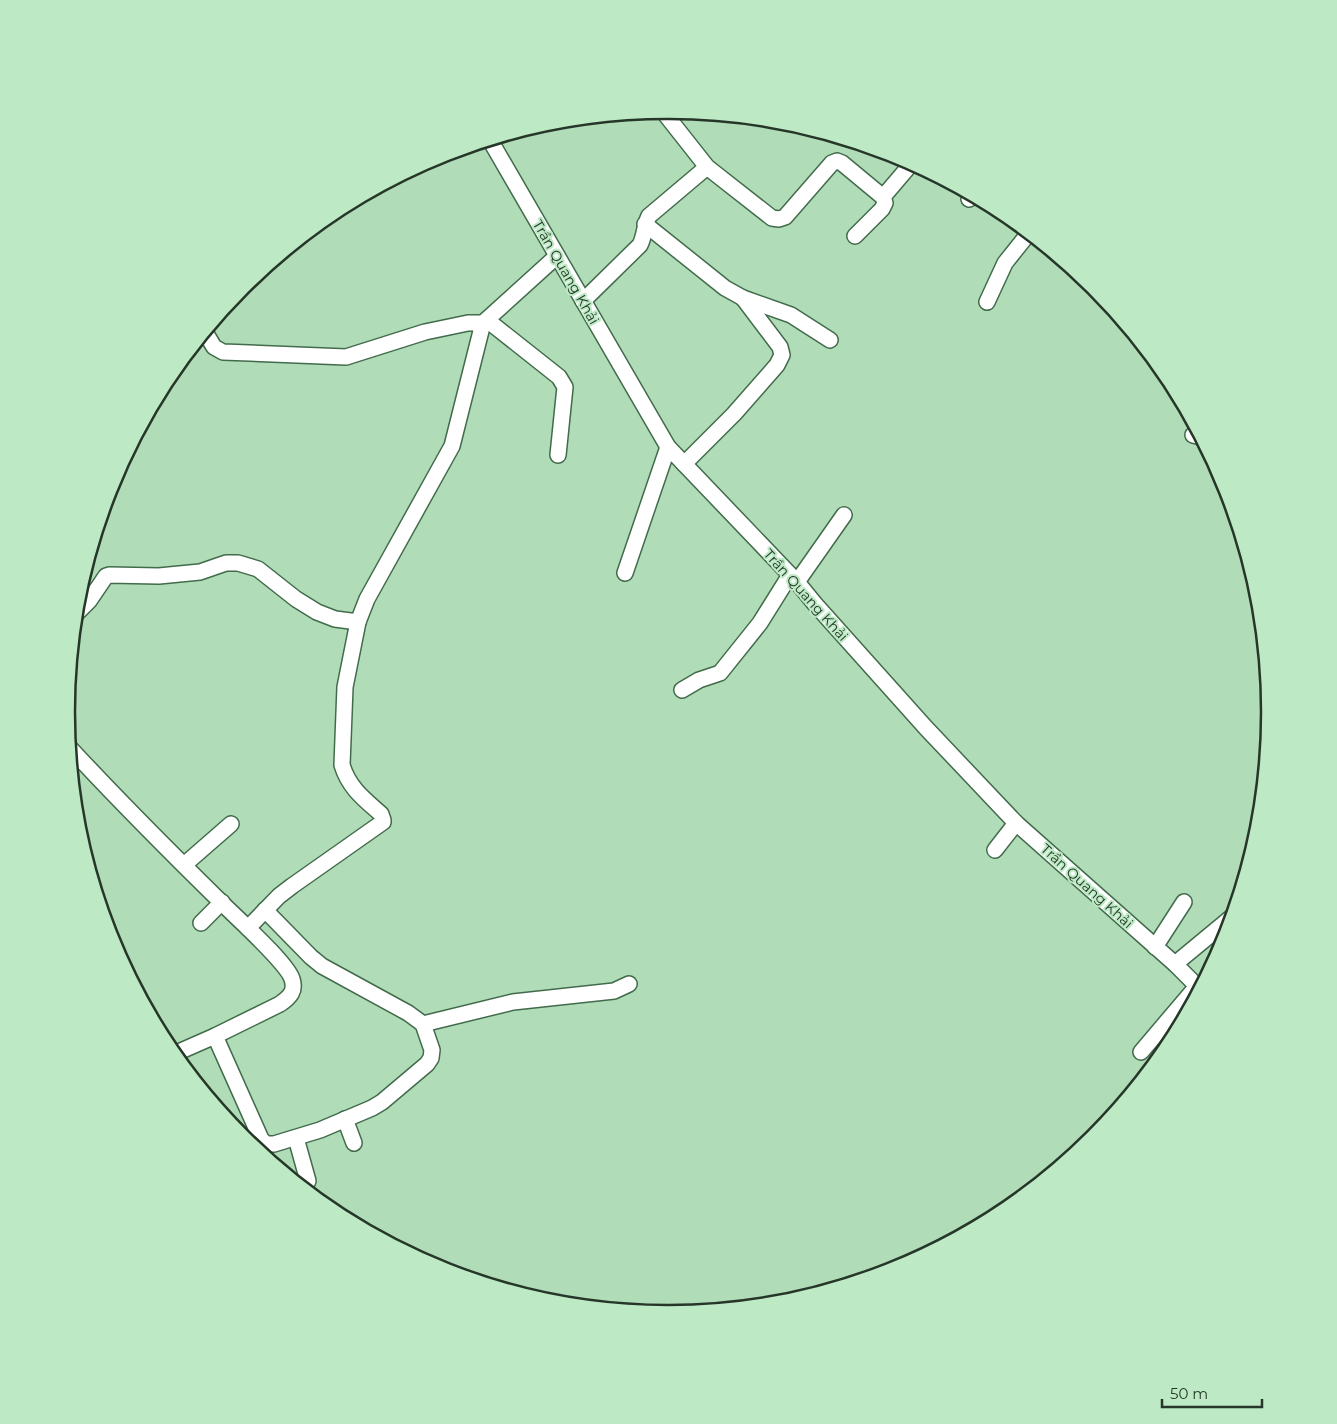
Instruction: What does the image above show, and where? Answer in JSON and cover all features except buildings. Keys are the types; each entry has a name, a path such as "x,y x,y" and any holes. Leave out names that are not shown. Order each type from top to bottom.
{"street":[{"path":"669,119 706,167 772,218 779,219 785,217 832,163 837,160 842,163 883,198 885,203 882,210 855,236"},
{"name":"Trần Quang Khải","path":"493,145 668,447 793,578 919,720 1016,823 1175,964 1195,984"},
{"path":"583,301 640,245 649,216 706,167"},
{"path":"883,198 907,169"},
{"path":"645,224 725,288 743,298 791,315 830,340"},
{"path":"987,302 1005,263 1025,238"},
{"path":"248,928 292,886 381,824 384,820 381,814 353,788 346,777 342,765 343,699 358,622 366,599 452,446 485,322 557,256"},
{"path":"684,464 734,414 777,365 782,355 780,347 743,298"},
{"path":"209,338 214,347 223,352 338,357 360,353 425,332 468,323 485,322 560,377 563,382 565,387 558,455"},
{"path":"625,573 668,447"},
{"path":"682,690 699,680 720,673 844,515"},
{"path":"85,605 106,576 109,575 159,576 200,572 226,563 238,563 258,569 296,599 317,612 335,619 358,622"},
{"path":"76,755 123,805 248,928 286,968 292,978 294,988 290,997 280,1004 181,1051"},
{"path":"995,850 1016,823"},
{"path":"184,865 231,824"},
{"path":"201,923 222,902"},
{"path":"1155,947 1184,902"},
{"path":"215,1036 263,1142 266,1144 274,1144 296,1138 382,1102 427,1064 431,1058 432,1050 423,1024 408,1013 322,966 265,910"},
{"path":"1175,964 1223,925"},
{"path":"423,1024 513,1002 614,991 629,984"},
{"path":"1141,1052 1185,1003"},
{"path":"345,1119 354,1143"},
{"path":"296,1138 308,1181"}]}
